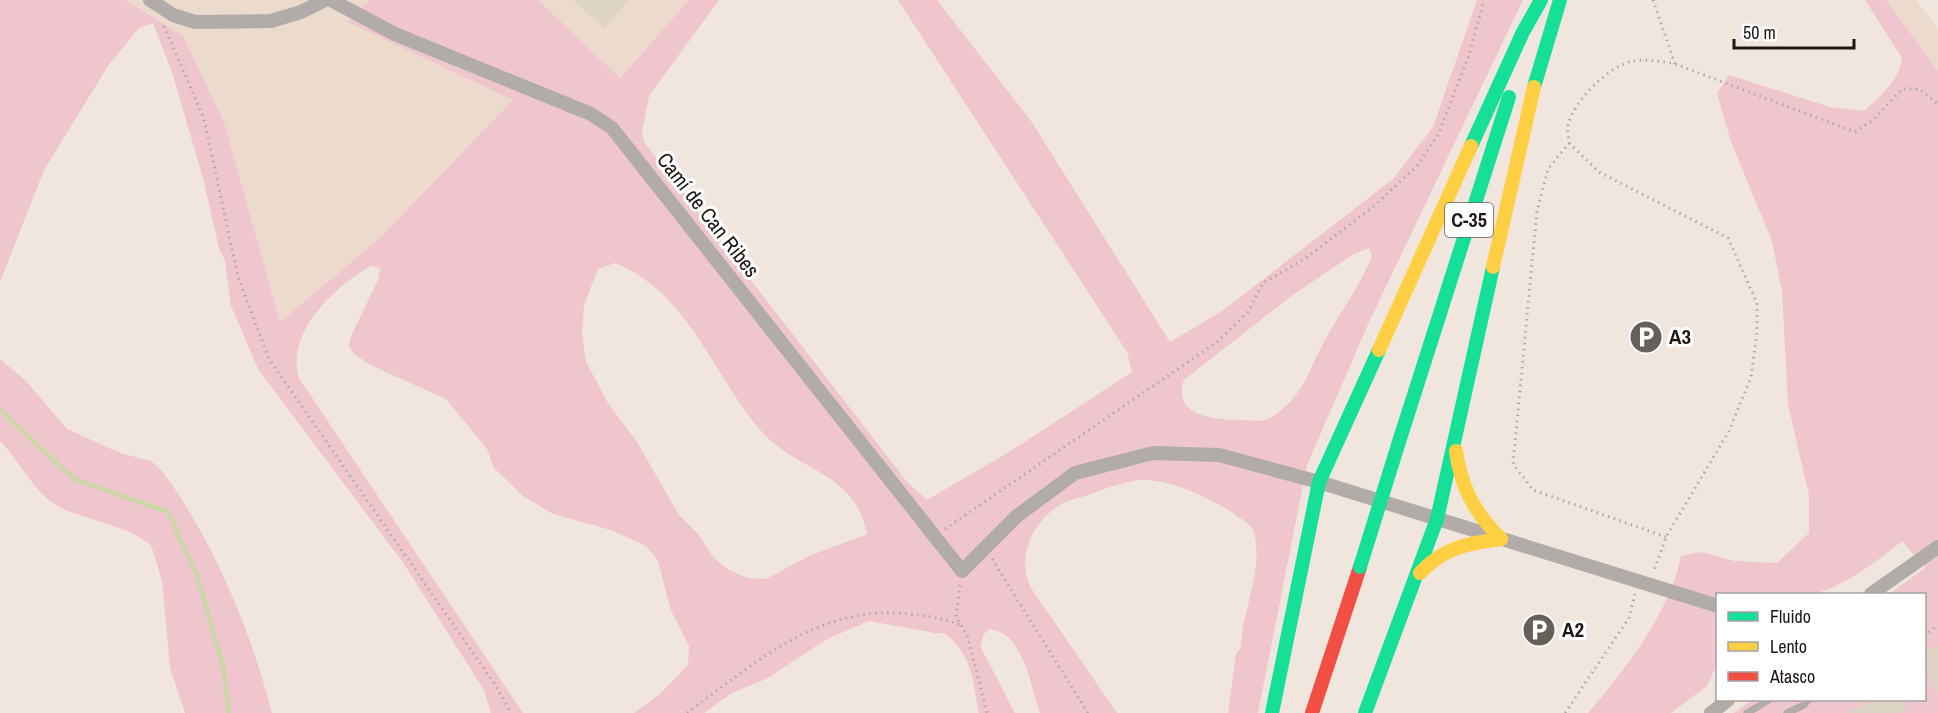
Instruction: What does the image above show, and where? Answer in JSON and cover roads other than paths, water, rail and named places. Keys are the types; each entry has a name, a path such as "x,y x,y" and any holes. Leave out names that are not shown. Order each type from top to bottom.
{"highway":[{"path":"1272,713 1319,482 1523,32 1541,0"},
{"name":"C-35","path":"1312,713 1512,87 1551,0"},
{"path":"1365,713 1437,519 1524,128 1539,68 1560,0"},
{"path":"1455,437 1458,470 1466,498 1480,518 1501,539"},
{"path":"1414,580 1432,561 1458,544 1501,539"}],"street":[{"path":"152,1 173,15 195,22 271,21 301,12 325,0"},
{"name":"Camí de Can Ribes","path":"331,0 395,34 591,114 612,128 962,571 1017,516 1076,472 1153,453 1219,455 1319,482"},
{"path":"1319,482 1716,605"},
{"path":"1872,593 1938,547"},
{"path":"1711,713 1726,701"}],"lane":[{"path":"1747,713 1766,701"},
{"path":"1787,713 1804,705 1807,701"}],"waterway":[{"path":"0,410 74,479 168,512 198,578 223,666 229,713"}],"place":[{"name":"A3","path":"1646,337"},
{"name":"A2","path":"1539,630"}]}
